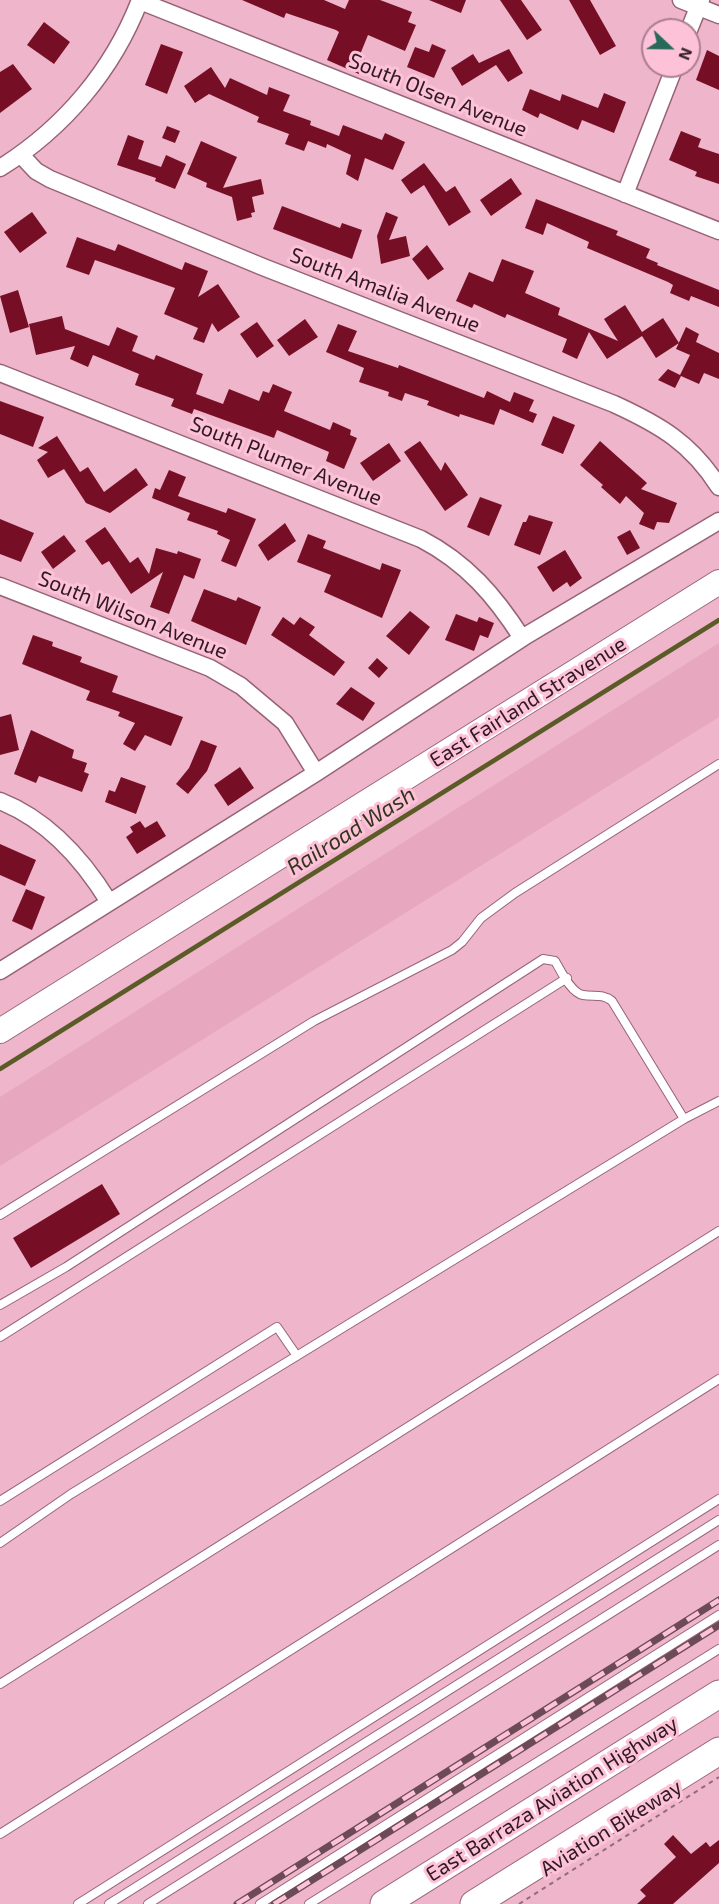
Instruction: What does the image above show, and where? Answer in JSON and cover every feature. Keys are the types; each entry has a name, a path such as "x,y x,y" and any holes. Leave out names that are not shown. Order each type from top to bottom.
{"main road":[{"name":"East Barraza Aviation Highway","path":"384,1904 719,1694"},
{"path":"474,1904 719,1751"}],"street":[{"path":"0,168 21,155 74,108 107,67 129,28 140,0"},
{"name":"South Olsen Avenue","path":"140,0 719,231"},
{"path":"681,0 700,3 719,15"},
{"path":"694,18 700,3"},
{"path":"625,194 670,78"},
{"name":"South Amalia Avenue","path":"21,155 36,171 50,179 263,267 614,404 651,421 679,440 719,487"},
{"name":"South Plumer Avenue","path":"0,373 421,539 442,550 477,578 503,608 522,638"},
{"path":"0,971 316,773 522,638 719,521"},
{"name":"East Fairland Stravenue","path":"0,1031 719,582"},
{"name":"South Wilson Avenue","path":"0,586 210,668 241,686 285,723 316,773"},
{"path":"0,801 28,814 57,836 85,866 109,902"}],"lane":[{"path":"0,1215 314,1021 452,950 462,942 481,918 514,893 719,764"},
{"path":"0,1305 66,1267 543,960 555,961 582,995 607,997 612,1001 684,1119"},
{"path":"0,1337 567,978"},
{"path":"0,1543 71,1494 684,1119 719,1101"},
{"path":"0,1684 719,1231"},
{"path":"0,1501 277,1327 297,1356"},
{"path":"0,1834 719,1379"},
{"path":"78,1904 719,1499"},
{"path":"108,1904 719,1520"},
{"path":"148,1904 719,1545"},
{"path":"260,1904 719,1615"},
{"path":"309,1904 719,1648"}],"path":[{"name":"Aviation Bikeway","path":"519,1904 719,1777"}],"shaded area":[{"path":"719,643 719,717 0,1166 0,1097"}],"building":[{"path":"242,0 324,0 345,9 349,0 380,0 412,12 408,22 416,25 405,51 368,35 359,57 365,59 359,74 327,60 339,32 336,30 286,13 284,18"},
{"path":"429,0 466,0 461,13"},
{"path":"500,0 521,0 542,30 527,40"},
{"path":"569,0 590,0 616,46 600,55"},
{"path":"44,22 70,42 54,64 27,45"},
{"path":"161,44 183,52 167,94 145,85"},
{"path":"432,44 446,50 434,78 407,67 415,47 429,52"},
{"path":"509,49 523,73 508,82 496,65 462,86 451,68 473,54 479,63"},
{"path":"707,50 719,56 719,90 696,80 701,78 701,66"},
{"path":"13,64 32,89 0,113 0,72"},
{"path":"211,67 225,88 230,78 267,95 269,87 290,95 283,111 311,121 310,125 339,136 343,125 382,140 385,133 405,142 393,170 365,158 358,181 346,174 351,155 327,144 326,148 308,141 304,151 285,144 289,134 257,122 259,117 209,94 195,103 184,86"},
{"path":"530,89 560,101 562,94 598,108 604,93 626,102 614,133 582,120 578,130 540,113 538,118 522,110"},
{"path":"167,126 180,131 175,143 162,138"},
{"path":"681,131 701,139 698,147 719,154 719,184 695,176 697,172 669,160"},
{"path":"128,135 144,141 138,159 161,167 166,155 186,164 175,189 155,181 156,178 117,165"},
{"path":"201,141 237,157 223,188 261,179 264,194 252,197 255,212 251,213 252,217 237,221 232,197 206,187 207,183 187,174"},
{"path":"424,163 446,192 455,186 471,212 449,226 424,185 411,194 401,180"},
{"path":"511,178 522,194 491,216 480,200"},
{"path":"536,199 618,231 616,235 650,249 646,258 658,263 657,265 719,290 719,307 691,296 689,301 670,293 673,285 668,282 587,248 589,242 547,223 543,235 525,228"},
{"path":"282,206 340,228 342,223 362,230 352,259 273,229"},
{"path":"32,212 47,233 20,253 4,232"},
{"path":"386,212 398,217 389,240 406,236 410,256 381,264 377,236"},
{"path":"77,237 115,251 118,244 182,270 185,262 208,271 198,297 218,284 240,317 218,332 212,323 204,343 193,339 198,328 164,314 175,288 95,260 89,275 66,267"},
{"path":"427,245 444,269 428,280 412,259"},
{"path":"502,259 534,271 525,293 560,308 558,315 618,341 604,319 625,305 642,332 663,318 679,343 656,358 642,336 607,359 589,332 577,359 562,352 567,339 507,314 505,318 474,304 472,308 456,301 469,272 493,282"},
{"path":"18,290 29,327 10,333 0,296"},
{"path":"62,316 65,329 109,346 117,327 138,336 132,351 154,360 156,355 203,374 196,394 223,404 229,389 259,401 263,391 269,393 273,384 292,392 284,411 330,430 333,422 351,430 350,435 357,438 344,469 326,461 329,452 277,430 274,438 194,409 192,414 171,406 174,399 135,385 139,374 93,355 88,367 70,359 75,346 36,355 29,324"},
{"path":"305,319 318,337 289,356 277,340"},
{"path":"257,322 274,346 257,358 240,334"},
{"path":"338,324 357,331 348,351 398,368 399,365 484,398 487,391 510,402 514,392 534,400 529,411 537,414 533,423 500,409 494,425 460,414 459,417 427,405 429,401 405,393 402,401 388,396 389,392 359,382 364,368 326,352"},
{"path":"686,327 699,334 696,342 719,353 719,379 704,373 699,384 681,376 675,388 658,380 668,369 680,375 690,355 676,349"},
{"path":"0,401 44,417 33,447 0,434"},
{"path":"553,416 575,425 563,454 541,445"},
{"path":"57,436 80,472 88,467 104,492 136,468 148,485 110,513 86,503 64,469 48,478 37,460 48,452 38,448"},
{"path":"420,441 441,471 445,462 468,495 445,511 404,452"},
{"path":"600,441 647,483 641,489 677,503 669,523 657,522 654,530 639,524 644,513 626,496 620,504 580,465"},
{"path":"389,443 401,461 373,481 360,463"},
{"path":"169,470 186,477 178,496 226,513 228,508 256,519 236,567 221,561 230,540 217,534 218,531 187,520 190,513 152,498 155,488 160,490"},
{"path":"480,497 502,505 489,536 467,527"},
{"path":"529,515 553,522 540,555 514,545 523,522 526,522"},
{"path":"0,519 34,533 21,562 0,554"},
{"path":"285,523 296,541 268,561 258,545"},
{"path":"105,527 130,563 138,557 149,574 156,548 177,554 178,551 201,559 194,579 184,575 169,614 150,607 163,572 131,594 109,561 102,565 85,541"},
{"path":"630,530 640,548 627,555 617,537"},
{"path":"308,534 326,541 323,548 380,570 382,563 401,570 382,618 324,592 331,575 297,562"},
{"path":"64,535 76,551 53,569 41,552"},
{"path":"565,550 582,578 570,587 567,582 553,592 537,567"},
{"path":"204,589 236,601 238,597 261,607 246,645 191,621"},
{"path":"410,611 430,627 409,655 386,636"},
{"path":"456,614 477,622 479,617 494,623 488,638 480,635 474,651 445,640"},
{"path":"283,617 294,625 300,617 315,627 309,635 345,662 334,676 271,635"},
{"path":"33,635 53,642 52,646 82,657 80,662 118,676 112,692 183,717 171,746 145,735 135,751 123,744 135,723 118,716 120,712 86,700 90,691 22,664"},
{"path":"377,658 388,668 379,678 368,668"},
{"path":"351,687 375,703 363,721 336,704"},
{"path":"11,714 19,750 0,755 0,717"},
{"path":"31,730 74,750 72,758 87,763 84,772 89,774 82,792 39,776 36,783 14,774"},
{"path":"201,740 217,746 207,771 188,794 176,784 189,768"},
{"path":"240,767 254,788 228,806 214,785"},
{"path":"121,777 146,786 136,814 105,802 109,790 115,792"},
{"path":"140,821 145,828 157,821 166,836 137,854 126,837 133,832 130,827"},
{"path":"0,844 36,860 25,886 0,875"},
{"path":"26,889 45,897 32,930 12,921"},
{"path":"102,1184 120,1214 31,1268 13,1238"},
{"path":"673,1835 691,1854 706,1842 710,1847 719,1840 719,1863 673,1904 637,1904 646,1896 640,1890 676,1857 664,1844"}],"waterway":[{"name":"Railroad Wash","path":"0,1069 719,620"}],"railway":[{"path":"237,1904 719,1600"},
{"path":"274,1904 719,1625"}]}
